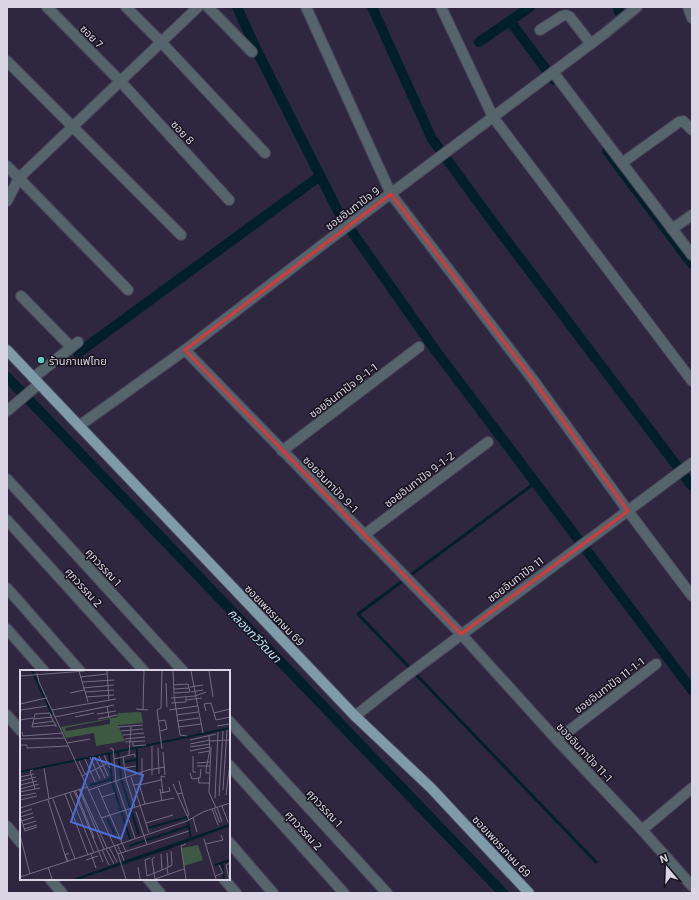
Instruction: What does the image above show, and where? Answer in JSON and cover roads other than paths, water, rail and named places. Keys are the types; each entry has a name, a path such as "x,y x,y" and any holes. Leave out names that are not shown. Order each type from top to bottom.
{"main road":[{"name":"ซอยเพชรเกษม 69","path":"7,350 36,384 79,426 355,716 431,788 530,893"}],"street":[{"name":"ซอย 7","path":"47,7 120,81"},
{"path":"126,7 161,42 265,154"},
{"path":"8,198 18,178 198,7"},
{"path":"208,7 252,52"},
{"path":"306,7 391,194 534,381 628,511 692,596"},
{"path":"441,7 493,117 692,381"},
{"name":"ซอยอินทาปัจ 9","path":"79,426 185,350 342,230 591,44 637,7"},
{"path":"688,7 692,18"},
{"path":"540,30 566,15 570,17 591,44"},
{"path":"7,61 181,235"},
{"path":"553,72 692,256"},
{"name":"ซอย 8","path":"120,81 229,200"},
{"path":"622,163 679,122 683,121 692,130"},
{"path":"7,166 128,290"},
{"path":"672,230 692,215"},
{"path":"7,410 20,400 75,344 21,296"},
{"name":"ซอยอินทาปัจ 9-1-1","path":"282,451 419,347"},
{"name":"ซอยอินทาปัจ 9-1","path":"185,350 461,634"},
{"name":"ซอยอินทาปัจ 9-1-2","path":"364,535 488,442"},
{"name":"ซอยอินทาปัจ 11","path":"355,716 417,667 688,466"},
{"name":"ศุภวรรณ 1","path":"7,479 182,670"},
{"name":"ศุภวรรณ 2","path":"7,520 143,670"},
{"path":"7,588 79,670"},
{"path":"7,629 43,670"},
{"name":"ซอยอินทาปัจ 11-1","path":"461,634 692,886"},
{"name":"ซอยอินทาปัจ 11-1-1","path":"557,740 656,664"},
{"path":"7,715 20,730"},
{"name":"ศุภวรรณ 1","path":"230,722 387,893"},
{"name":"ศุภวรรณ 2","path":"230,766 344,893"},
{"path":"642,830 692,788"},
{"path":"7,826 20,842"},
{"path":"230,843 273,893"},
{"path":"51,880 62,893"},
{"path":"149,880 160,893"},
{"path":"225,880 236,893"}],"waterway":[{"path":"237,7 257,51 340,215 436,351 692,690"},
{"path":"372,7 432,139 692,486"},
{"path":"479,42 530,7"},
{"path":"618,7 619,12"},
{"path":"510,21 554,80"},
{"path":"607,151 692,264"},
{"path":"78,353 320,176"},
{"name":"คลองทวีวัฒนา","path":"7,377 503,893"},
{"path":"535,483 358,614 596,862"}],"place":[{"name":"ร้านกาแฟไทย","path":"41,360"}]}
